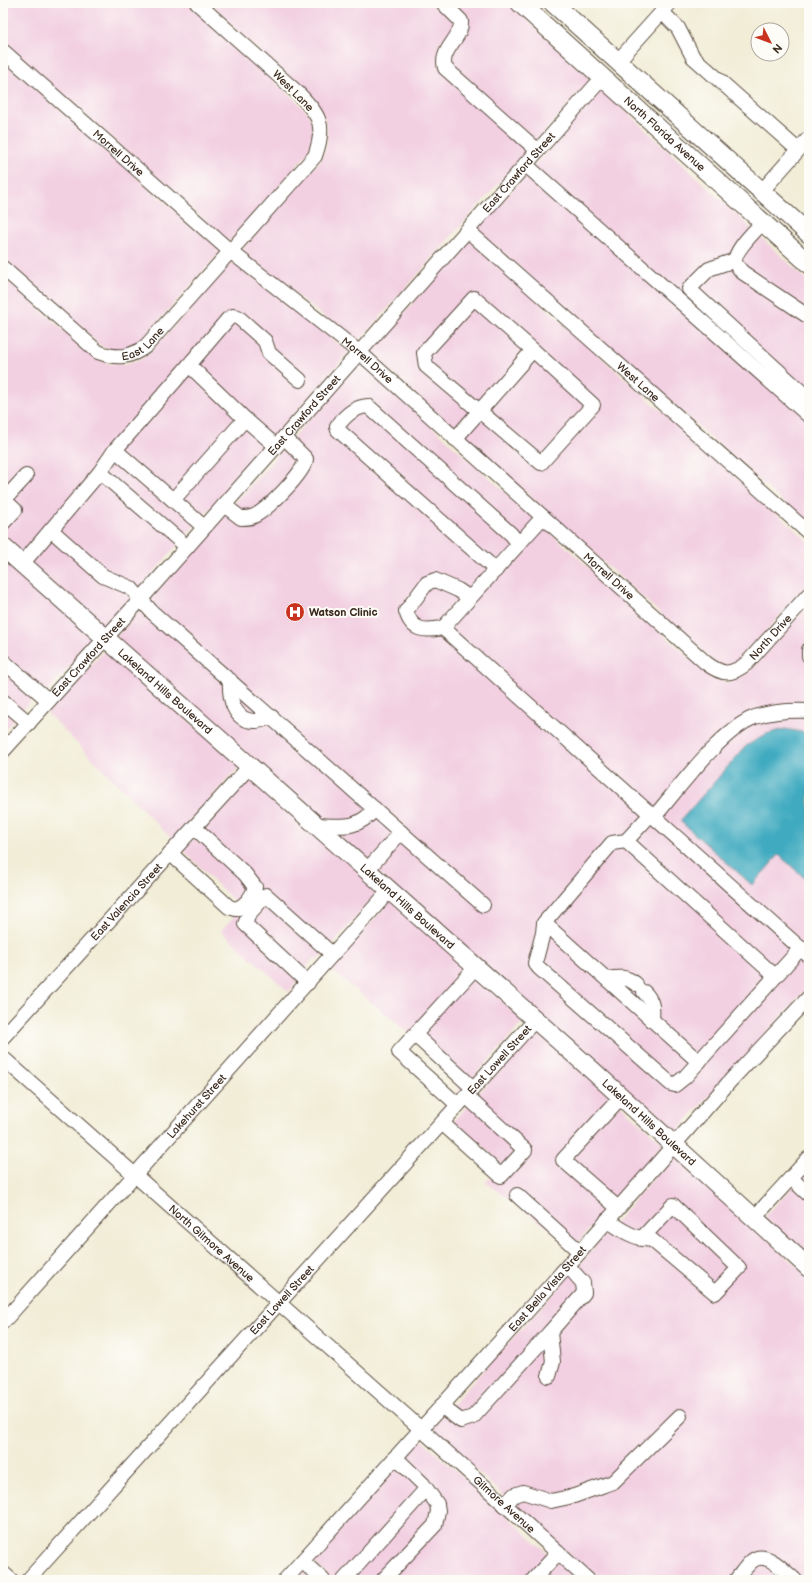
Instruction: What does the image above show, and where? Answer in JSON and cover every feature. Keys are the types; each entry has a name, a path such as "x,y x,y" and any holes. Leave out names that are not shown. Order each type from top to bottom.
{"main road":[{"name":"North Florida Avenue","path":"520,3 809,264"},
{"path":"536,3 602,59 608,62 617,62"},
{"name":"North Florida Avenue","path":"553,3 744,177 809,234"},
{"path":"603,77 624,84 720,167 744,177"},
{"path":"788,245 809,255"},
{"name":"Lakeland Hills Boulevard","path":"3,547 390,890 809,1268"}],"street":[{"name":"West Lane","path":"196,3 299,94 314,111 320,126 320,141 315,156 230,252"},
{"path":"443,3 461,21 462,26 445,54 444,62 446,68 537,150"},
{"path":"617,62 666,7 693,57 798,150"},
{"name":"Morrell Drive","path":"3,51 230,252 359,352 706,663 718,672 727,673"},
{"name":"East Crawford Street","path":"3,751 141,599 603,77"},
{"path":"761,192 809,138"},
{"path":"525,164 809,416"},
{"path":"763,222 736,256 736,264 742,272 809,317"},
{"name":"West Lane","path":"468,230 809,533"},
{"name":"East Lane","path":"3,268 98,352 112,357 125,357 137,353 146,346 230,252"},
{"path":"735,260 709,269 689,289 809,399"},
{"path":"474,298 532,350 593,405 541,463 426,366 424,353 474,298"},
{"path":"22,564 100,472 115,450 228,319 235,316 238,317 265,341 269,353 300,380"},
{"path":"455,438 532,350"},
{"path":"189,365 245,419 280,442 304,455 305,464 302,469 265,509 253,516 241,518 224,505"},
{"path":"496,570 338,430 337,427 341,421 358,407 368,406 511,534 519,544"},
{"path":"173,500 245,419"},
{"path":"115,450 204,527"},
{"path":"100,472 187,547"},
{"path":"3,523 15,510 3,500 26,476"},
{"path":"470,598 458,590 435,580 427,583 407,607 406,611 408,619 416,627 428,630 443,628 543,517"},
{"path":"51,530 104,576 131,588 152,612 483,905"},
{"name":"North Drive","path":"727,673 740,669 747,664 809,594"},
{"path":"443,628 652,815 805,952 775,976 678,1084 671,1084 535,962 543,933 544,923 612,843 626,841 652,815 722,739 736,727 754,717 782,710 809,711"},
{"path":"809,650 809,656"},
{"path":"3,661 48,700"},
{"path":"230,680 230,699 232,706 242,717 256,721 272,717"},
{"path":"3,700 28,723"},
{"name":"East Valencia Street","path":"3,1037 250,766"},
{"path":"317,826 352,826 369,816 375,809"},
{"path":"170,854 230,907 236,909 242,906 253,895 255,887 245,874 194,827"},
{"path":"367,870 401,832"},
{"path":"626,841 775,976"},
{"name":"Lakehurst Street","path":"3,1322 135,1177 390,890"},
{"path":"308,982 244,924 248,914 266,895 332,954"},
{"path":"544,923 699,1062"},
{"path":"442,1123 501,1176 525,1150 466,1097 399,1052 476,967"},
{"path":"607,979 620,977 628,978 640,988 650,998 653,1006 652,1020"},
{"name":"East Bella Vista Street","path":"285,1580 568,1266 673,1144 809,997"},
{"name":"East Lowell Street","path":"28,1580 535,1020"},
{"path":"415,1035 466,1097"},
{"name":"North Gilmore Avenue","path":"3,1058 420,1429"},
{"path":"618,1208 563,1160 621,1097"},
{"path":"754,1218 809,1158"},
{"path":"791,1178 809,1195"},
{"path":"517,1195 580,1252"},
{"path":"607,1220 620,1230 641,1239 652,1240 715,1294 739,1268 673,1205 641,1239"},
{"path":"441,1406 461,1421 473,1417 584,1293 583,1283 568,1266"},
{"path":"549,1376 553,1362 550,1332"},
{"path":"505,1505 514,1496 523,1492 551,1501 574,1496 613,1482 680,1416"},
{"name":"Gilmore Avenue","path":"420,1429 588,1580"},
{"path":"384,1580 434,1525 438,1511 437,1504 426,1488 395,1457"},
{"path":"344,1580 426,1488"},
{"path":"533,1580 558,1553"},
{"path":"736,1580 753,1560 762,1558 771,1560 794,1580"},
{"path":"302,1561 323,1580"},
{"path":"3,1573 11,1580"}],"shaded area":[{"path":"3,3 187,3 309,114 313,126 313,139 309,152 229,242 3,42"},
{"path":"206,3 509,3 591,79 357,343 241,251 322,159 327,144 327,127 321,109 303,89"},
{"path":"3,60 221,251 141,341 133,347 123,350 112,350 101,346 3,259"},
{"path":"602,89 809,282 809,525 477,230"},
{"path":"469,240 809,542 809,583 736,663 726,666 719,665 710,658 369,352"},
{"path":"232,261 349,352 104,628 3,539 3,276 96,359 110,364 128,364 140,360 151,352"},
{"path":"360,362 702,669 714,677 723,679 724,682 734,681 734,678 745,675 753,668 809,604 809,733 785,729 752,885 779,855 809,882 809,986 673,1135 115,638"},
{"path":"3,556 96,638 36,703 32,699 3,732"},
{"path":"107,648 240,766 173,840 47,713"},
{"path":"251,776 380,890 318,960 314,957 289,992 221,931 241,908 183,850"},
{"path":"391,900 525,1020 443,1111 441,1110 465,1083 410,1034 330,969"},
{"path":"536,1030 664,1144 574,1247 485,1182 505,1167 454,1121"},
{"path":"675,1154 809,1277 809,1580 597,1580 430,1429 555,1292"},
{"path":"809,1169 809,1260 764,1218"},
{"path":"421,1439 578,1580 333,1580 312,1561"},
{"path":"303,1571 313,1580 295,1580"}],"water":[{"path":"785,729 809,733 809,882 779,855 752,885 680,821 746,746 766,734"}],"place":[{"name":"Watson Clinic","path":"295,612"}]}
